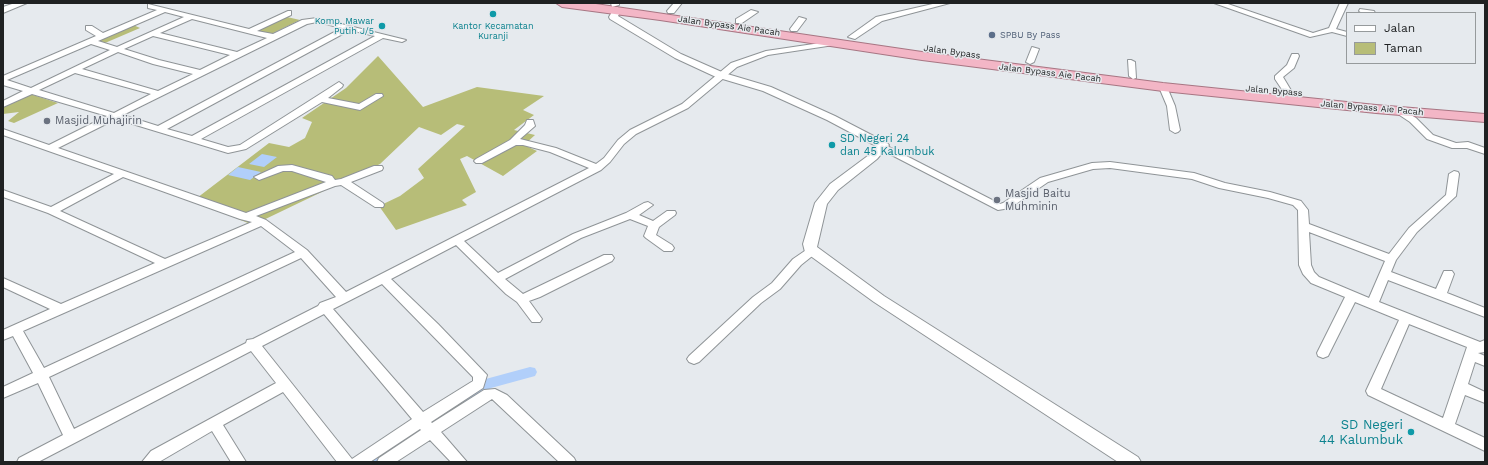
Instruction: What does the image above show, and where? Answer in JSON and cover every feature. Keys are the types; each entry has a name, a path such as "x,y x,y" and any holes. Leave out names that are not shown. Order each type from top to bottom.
{"highway":[{"name":"Jalan Bypass","path":"562,3 674,7 739,21 798,24 852,37 1133,76 1386,102 1485,116"},
{"name":"Jalan Bypass Aie Pacah","path":"614,5 838,43 1163,87 1401,112 1485,116"},
{"path":"1386,102 1401,112"}],"street":[{"path":"3,10 23,3"},
{"path":"852,37 878,19 946,3"},
{"path":"1218,3 1309,35 1317,35 1332,30 1346,34"},
{"path":"1332,30 1344,3"},
{"path":"614,5 613,17 678,56 720,75 768,89 831,118 998,207 1006,206 1044,180 1092,166 1110,165 1194,176 1223,186 1284,198 1297,204 1303,210 1305,265 1308,274 1316,280 1352,296 1477,348 1485,361"},
{"path":"151,6 274,37"},
{"path":"3,81 163,10"},
{"path":"739,21 754,12"},
{"path":"250,31 288,13"},
{"path":"3,104 152,33 191,17"},
{"path":"1338,18 1346,20"},
{"path":"50,148 311,20 321,20 402,40"},
{"path":"89,28 102,36"},
{"path":"159,129 350,28"},
{"path":"152,33 238,55"},
{"path":"193,140 382,35"},
{"path":"91,41 201,73"},
{"path":"24,462 324,306 344,298 458,241 597,168 607,160 622,142 633,132 685,106 720,75 734,65 766,53 825,43 838,43"},
{"path":"1030,62 1035,49"},
{"path":"1288,92 1279,79 1279,76 1291,66 1296,56"},
{"path":"1131,62 1133,76"},
{"path":"75,70 159,94"},
{"path":"3,81 31,91 228,150 243,146 321,99 339,85"},
{"path":"1163,87 1171,106 1175,130"},
{"path":"321,99 360,107 379,96"},
{"path":"1401,112 1413,120 1430,137 1450,145 1468,146 1485,151"},
{"path":"479,161 514,142 517,137 530,126 530,122"},
{"path":"3,132 262,222 303,253 344,298"},
{"path":"514,142 531,144 553,150 597,168"},
{"path":"883,147 834,187 821,203 810,249 879,299 1132,462"},
{"path":"259,177 282,168 292,168 338,182 379,205"},
{"path":"244,217 378,168"},
{"path":"52,211 123,173"},
{"path":"1372,304 1391,259 1413,230 1451,196 1454,174"},
{"path":"3,193 52,211 165,263"},
{"path":"498,278 577,236 630,215 648,206"},
{"path":"668,248 650,236 654,225 671,212"},
{"path":"630,215 654,225"},
{"path":"3,335 165,263 262,222"},
{"path":"1304,226 1391,259"},
{"path":"458,241 521,299 536,319"},
{"path":"536,245 545,252"},
{"path":"694,359 757,300 776,286 797,262 812,250"},
{"path":"3,393 303,253"},
{"path":"521,299 536,294 608,258"},
{"path":"1385,274 1440,294 1485,313"},
{"path":"1440,294 1448,274"},
{"path":"383,278 434,327 480,375 478,384 384,462"},
{"path":"3,282 60,309"},
{"path":"1323,353 1352,296"},
{"path":"324,306 426,426 460,462"},
{"path":"1406,318 1373,391 1485,445"},
{"path":"16,329 41,375 71,437"},
{"path":"252,343 346,462"},
{"path":"1447,427 1477,348"},
{"path":"149,462 156,455 284,385"},
{"path":"1461,387 1485,398"},
{"path":"358,462 489,394 495,394 510,406 569,462"},
{"path":"215,424 240,462"}],"green space":[{"path":"287,17 300,20 271,34 258,31"},
{"path":"131,24 140,28 105,43 95,39"},
{"path":"378,56 423,107 477,87 544,96 523,110 534,115 514,130 535,135 524,145 537,151 503,176 467,156 460,159 476,192 462,200 467,205 396,230 379,206 400,196 424,178 418,169 465,126 457,124 441,135 419,127 380,164 253,225 193,201 269,143 289,147 305,138 312,122 302,118 346,88"},
{"path":"30,94 58,103 14,123 8,121 19,112 3,114 3,107"}],"water":[{"path":"262,154 277,157 264,167 249,164"},
{"path":"238,167 261,172 250,180 228,175"}],"waterway":[{"path":"374,462 487,384 530,372"}],"place":[{"name":"Kantor Kecamatan Kuranji","path":"493,14"},
{"name":"Komp. Mawar Putih J/5","path":"382,26"},
{"name":"SPBU By Pass","path":"992,35"},
{"name":"Masjid Muhajirin","path":"47,121"},
{"name":"SD Negeri 24 dan 45 Kalumbuk","path":"832,145"},
{"name":"Masjid Baitu Muhminin","path":"997,200"},
{"name":"SD Negeri 44 Kalumbuk","path":"1411,432"}]}
